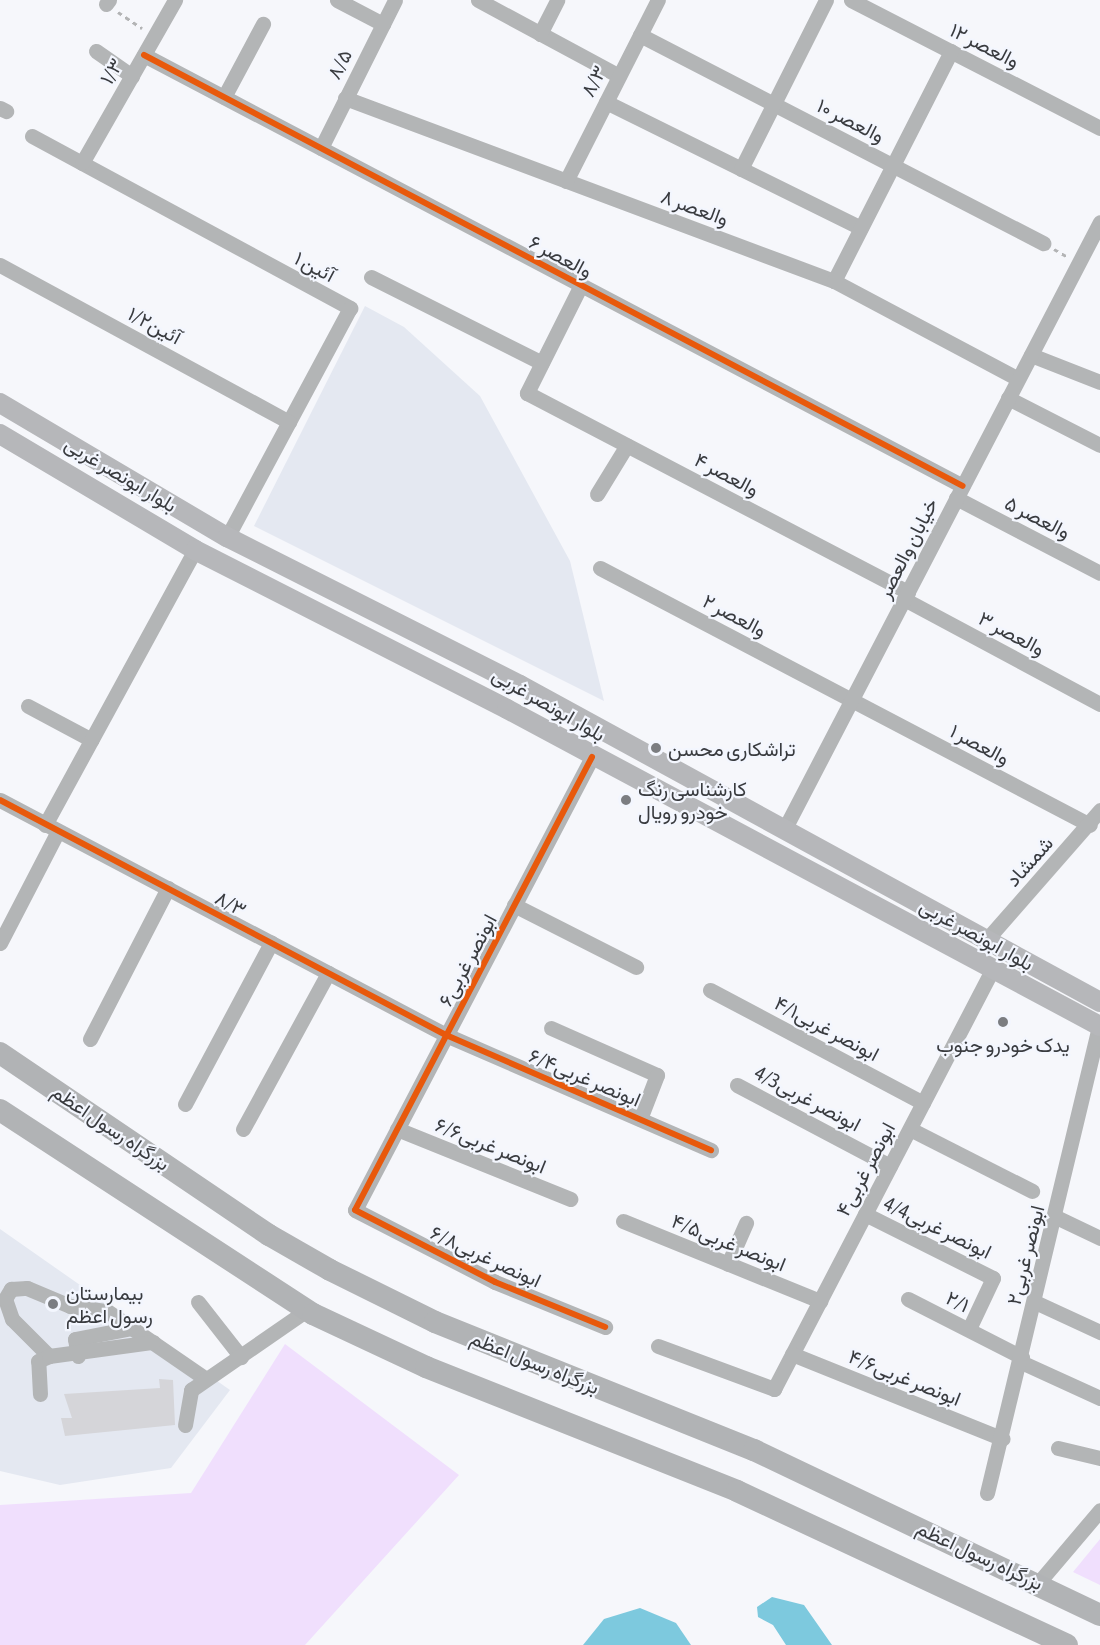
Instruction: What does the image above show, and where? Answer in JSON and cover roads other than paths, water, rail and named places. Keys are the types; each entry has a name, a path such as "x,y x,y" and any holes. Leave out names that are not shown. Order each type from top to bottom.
{"highway":[{"name":"بزرگراه رسول اعظم","path":"0,1053 269,1235 330,1270 435,1322 754,1450 1039,1582 1100,1614"},
{"path":"0,1110 307,1310 426,1367 737,1491 1067,1645"}],"main road":[{"name":"بلوار ابونصر غربی","path":"0,403 227,537 323,585 988,938 1100,1002"},
{"name":"بلوار ابونصر غربی","path":"0,434 195,550 1099,1025"},
{"path":"311,610 323,585"}],"street":[{"name":"۱/۳","path":"82,163 175,0"},
{"path":"337,0 382,24"},
{"name":"۸/۵","path":"321,148 395,0"},
{"path":"478,0 619,76"},
{"path":"540,34 558,0"},
{"name":"۸/۳","path":"566,181 658,0"},
{"path":"741,169 826,0"},
{"name":"والعصر ۱۲","path":"851,0 1100,128"},
{"path":"224,97 263,24"},
{"name":"والعصر ۱۰","path":"640,35 1043,243"},
{"path":"96,51 132,76"},
{"path":"834,281 951,51"},
{"name":"والعصر ۶","path":"144,55 581,285 959,492"},
{"name":"والعصر ۸","path":"345,98 834,281 1018,379"},
{"path":"606,102 861,228"},
{"name":"آئین ۱","path":"32,136 350,308 227,537"},
{"name":"خیابان والعصر","path":"784,830 1078,263 1093,249 1100,222"},
{"name":"۱/۲آئین","path":"0,265 289,422"},
{"path":"371,277 542,363 581,285"},
{"path":"1031,355 1100,382"},
{"name":"والعصر ۴","path":"542,363 527,393 906,595"},
{"path":"1008,398 1100,446"},
{"path":"597,494 627,445"},
{"name":"والعصر ۵","path":"959,492 1100,573"},
{"path":"0,943 92,740 195,550"},
{"name":"والعصر ۲","path":"600,568 852,700"},
{"name":"والعصر ۳","path":"906,595 1100,704"},
{"name":"والعصر ۱","path":"852,700 1090,825"},
{"path":"28,706 92,740"},
{"name":"۶ابونصر غربی","path":"355,1210 592,757"},
{"name":"۸/۳","path":"0,800 446,1035"},
{"name":"شمشاد","path":"988,938 1090,825 1100,810"},
{"path":"90,1039 168,888"},
{"path":"514,905 636,967"},
{"path":"185,1104 271,943"},
{"name":"۴ابونصر غربی","path":"658,1346 774,1389 993,969"},
{"path":"243,1129 328,973"},
{"name":"۴/۱ابونصر غربی","path":"710,990 923,1103"},
{"name":"۲ابونصر غربی","path":"987,1493 1003,1439 1099,1025"},
{"path":"551,1028 657,1075 640,1119"},
{"name":"۶/۴ابونصر غربی","path":"446,1035 711,1149"},
{"name":"4/3ابونصر غربی","path":"738,1085 890,1166"},
{"name":"۶/۶ابونصر غربی","path":"397,1129 570,1199"},
{"path":"910,1129 1032,1191"},
{"name":"۶/۸ابونصر غربی","path":"355,1210 495,1281 605,1327"},
{"name":"4/4ابونصر غربی","path":"865,1214 993,1278 969,1329"},
{"path":"1056,1217 1100,1238"},
{"name":"۴/۵ابونصر غربی","path":"623,1221 820,1301"},
{"path":"728,1264 746,1223"},
{"path":"49,1356 12,1319 5,1299 11,1289 27,1288 70,1306 107,1311 206,1379"},
{"name":"۲/۱","path":"908,1299 1100,1398"},
{"path":"198,1302 241,1357"},
{"path":"1035,1302 1100,1332"},
{"path":"185,1425 191,1390 307,1310"},
{"path":"78,1356 75,1339 131,1328"},
{"path":"40,1394 38,1361 49,1356 78,1356 153,1342"},
{"name":"۴/۶ابونصر غربی","path":"792,1354 1003,1439"},
{"path":"1058,1448 1100,1458"},
{"path":"1039,1582 1100,1510"}],"water":[{"path":"772,1597 804,1605 832,1645 786,1645 773,1625 758,1617 757,1607"},
{"path":"640,1608 676,1623 691,1645 583,1645 604,1619"}],"place":[{"name":"تراشکاری محسن","path":"656,748"},
{"name":"کارشناسی رنگ خودرو رویال","path":"626,800"},
{"name":"یدک خودرو جنوب","path":"1003,1022"},
{"name":"بیمارستان رسول اعظم","path":"53,1304"}]}
